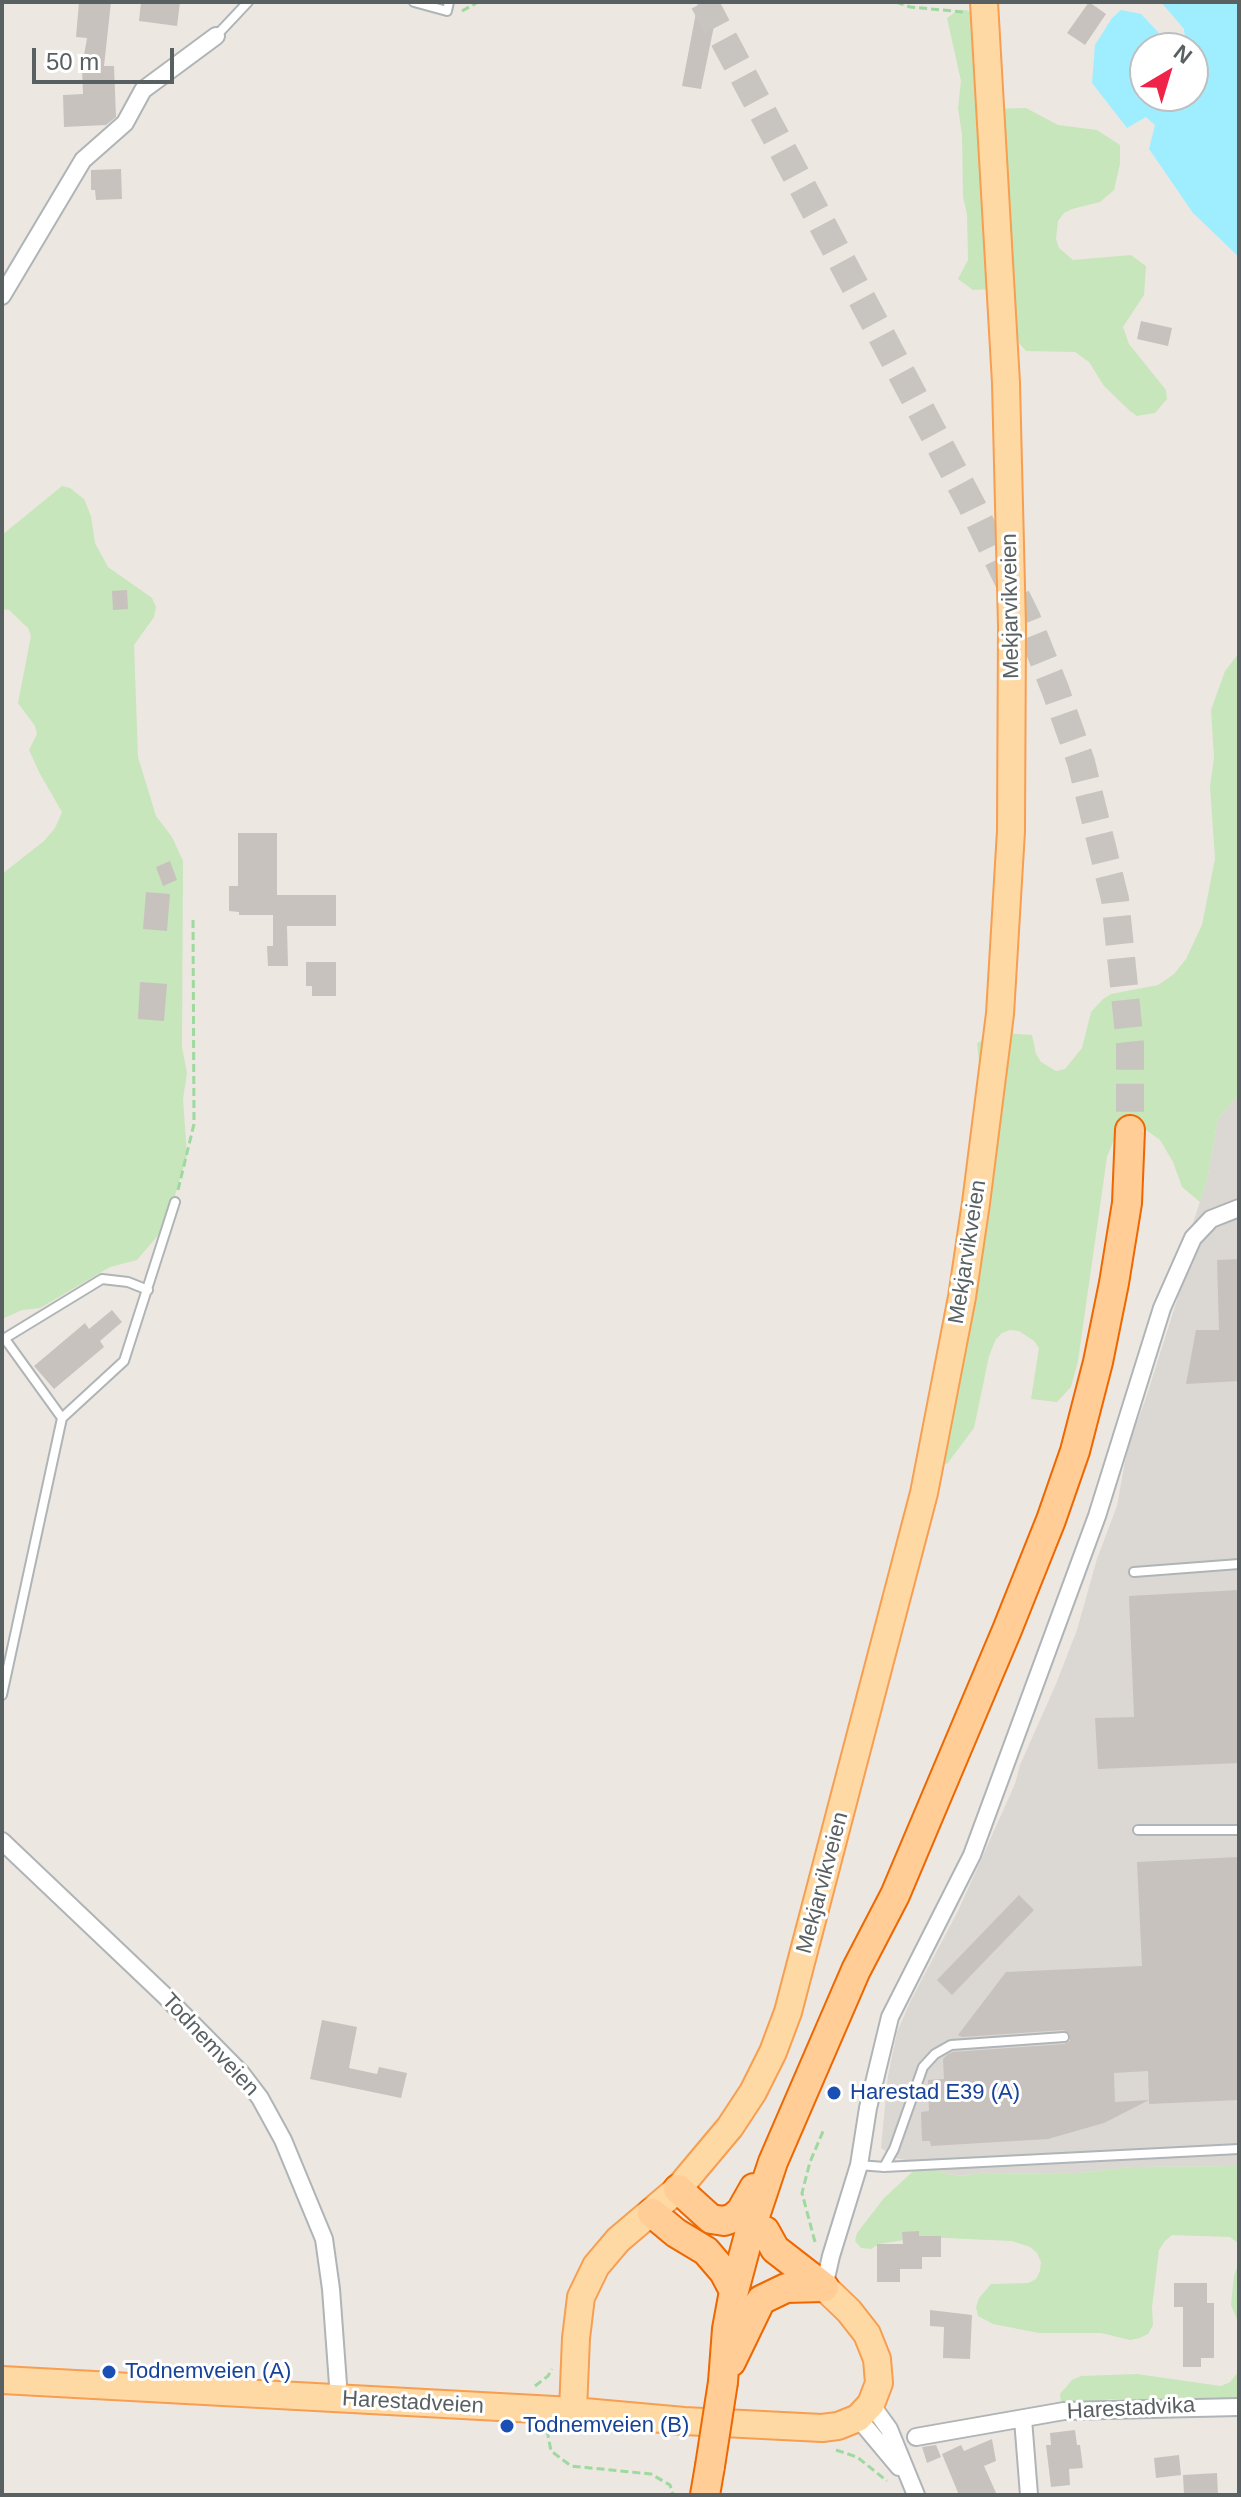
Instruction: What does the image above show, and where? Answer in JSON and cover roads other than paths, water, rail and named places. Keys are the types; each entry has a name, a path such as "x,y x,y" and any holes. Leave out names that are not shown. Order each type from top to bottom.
{"highway":[{"path":"705,2495 727,2372 773,2162 856,1970 895,1895 1035,1561 1075,1451 1114,1283 1127,1203 1130,1130"},
{"path":"727,2372 727,2329 734,2291 871,1974 895,1895"},
{"path":"678,2189 711,2219 724,2221 741,2211 757,2180 773,2162"},
{"path":"652,2213 676,2233 706,2251 724,2272 734,2291"},
{"path":"758,2231 775,2249 824,2287"},
{"path":"727,2372 761,2300 786,2288 824,2287"}],"main road":[{"name":"Mekjarvikveien","path":"573,2411 581,2297 596,2266 618,2240 678,2189 730,2127 753,2092 788,2012 924,1493 976,1203 1000,1014 1011,831 1012,626 1006,383 971,10"},
{"path":"824,2287 859,2321 873,2347 879,2383 864,2411"},
{"name":"Harestadveien","path":"2,2380 573,2411 684,2421 822,2428 838,2426 864,2411"}],"street":[{"path":"2,296 83,160 125,123 143,90 216,36"},
{"path":"824,2287 859,2165 868,2108 890,2017 972,1855 1097,1516 1162,1308 1193,1238 1211,1219 1239,1208"},
{"name":"Todnemveien","path":"2,1841 164,1995 241,2073 260,2098 283,2140 324,2239 339,2398"},
{"name":"Harestadvika","path":"916,2437 1064,2411 1239,2407"},
{"path":"864,2411 908,2477 916,2495"},
{"path":"1023,2419 1029,2495"}],"lane":[{"path":"216,36 248,2"},
{"path":"414,2 447,11 449,2"},
{"path":"2,1695 62,1418 124,1361 175,1202"},
{"path":"62,1418 3,1340 102,1279 128,1282 148,1290"},
{"path":"1134,1572 1239,1564"},
{"path":"1138,1830 1239,1830"},
{"path":"884,2167 894,2149 923,2067 935,2054 951,2045 1064,2037"},
{"path":"859,2165 884,2167 1239,2149"}],"water":[{"path":"1161,2 1239,2 1239,257 1193,213 1149,149 1155,125 1146,117 1127,128 1092,83 1095,45 1112,18 1121,10 1141,14 1158,32 1129,32 1129,112 1209,112 1209,32 1184,32"}],"tunnel":[{"path":"704,2 972,506 1027,619 1055,689 1081,762 1115,899 1130,1044 1130,1130"}],"place":[{"name":"Harestad E39 (A)","path":"834,2093"},
{"name":"Todnemveien (A)","path":"109,2372"},
{"name":"Todnemveien (B)","path":"507,2426"}]}
